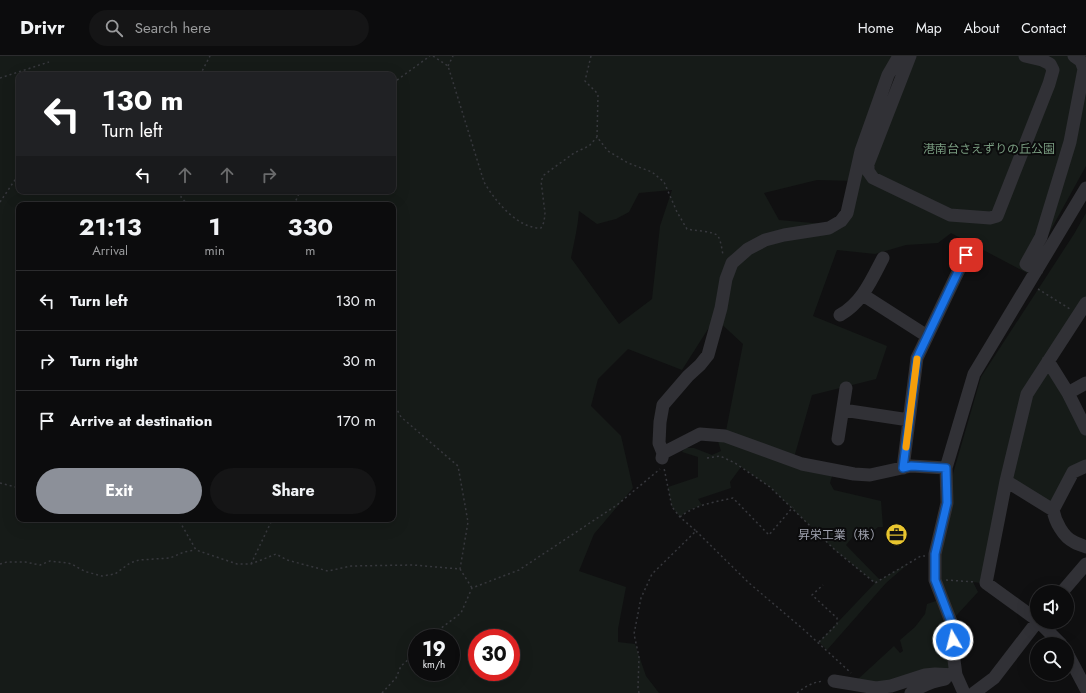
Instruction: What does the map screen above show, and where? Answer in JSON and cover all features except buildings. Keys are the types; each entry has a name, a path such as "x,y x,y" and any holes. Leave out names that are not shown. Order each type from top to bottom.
{"street":[{"path":"899,56 888,75 869,126 861,151 847,213 841,221 829,228 784,235 765,240 748,249 732,263 726,279 721,308 708,354 700,366 688,376 663,405 660,422 659,443 662,456 700,434 716,434 802,464 854,474 870,475 911,466 946,468"},
{"path":"910,56 868,164 868,171 873,178 950,215 990,218 997,216 1049,84 1053,70 1050,64 1042,60 1024,56"},
{"path":"1037,270 1026,264 1041,237 1070,142 1084,69 1081,61 1074,56"},
{"path":"964,693 956,675 953,627 935,580 935,554 947,503 946,468 974,374 1086,188"},
{"path":"903,468 917,358 966,255"},
{"path":"840,315 848,310 863,295 883,258"},
{"path":"863,295 927,336"},
{"path":"1030,615 986,582 1006,481 1027,394 1086,303"},
{"path":"1048,361 1068,393 1086,429"},
{"path":"1068,393 1086,383"},
{"path":"838,439 846,388"},
{"path":"843,410 909,420"},
{"path":"1086,466 1073,472 1053,510 1062,531 1072,542 1086,546"},
{"path":"1006,481 1053,510"},
{"path":"1068,585 1086,564"},
{"path":"974,693 994,678 1032,629"},
{"path":"1046,629 1054,637"},
{"path":"1074,667 1086,690 1082,693"},
{"path":"834,681 875,688 891,686 925,675 956,675"},
{"path":"911,693 920,687 936,681 951,678 956,675"}],"path":[{"path":"202,72 210,56"},
{"path":"396,82 430,56"},
{"path":"433,56 448,66 484,182 499,204 518,221 533,229 541,228 544,222 545,213 541,181 544,175 574,153 589,146 597,136 598,94 584,81 592,56"},
{"path":"448,66 453,56"},
{"path":"18,72 49,62"},
{"path":"0,78 16,73"},
{"path":"597,136 608,151 628,164 652,172 664,182 677,212 687,229 714,233 719,237 724,257"},
{"path":"0,202 16,178"},
{"path":"1029,283 1079,314"},
{"path":"396,408 401,417 458,466 468,522 460,569 472,588"},
{"path":"662,456 672,508 749,583 819,642 863,686"},
{"path":"440,629 460,613 472,588 519,570 617,505 663,466 662,456"},
{"path":"706,458 720,456 735,463 770,487 835,550 875,583 921,556 935,554"},
{"path":"0,484 16,487"},
{"path":"680,517 687,511 702,505 733,498 769,535 792,507"},
{"path":"180,522 196,550"},
{"path":"252,564 271,522"},
{"path":"639,693 639,657 634,634 640,598 652,574 696,531"},
{"path":"0,564 7,562 25,562 40,565 50,561 67,563 87,572 102,576 115,574 139,560 170,558 184,552 196,550 237,564 252,564 276,554 287,560 328,571 351,566 413,565 460,569"},
{"path":"940,579 977,582"},
{"path":"819,642 837,624 837,618 812,595 823,585"},
{"path":"382,693 396,678 401,666 408,660"},
{"path":"797,693 814,682 834,681"}],"green space":[{"name":"港南台さえずりの丘公園","path":"0,56 899,56 888,75 869,126 860,153 855,181 817,180 764,193 779,220 824,224 829,228 841,221 847,213 853,191 859,185 867,146 904,56 1086,56 1086,166 1027,273 951,233 938,243 906,245 875,254 837,250 813,316 887,346 876,379 812,395 793,461 834,470 830,483 834,490 881,501 883,527 878,527 868,536 855,534 846,545 880,580 909,563 886,583 827,650 819,642 875,583 835,550 770,487 741,467 730,482 731,488 698,499 702,505 687,511 680,517 672,507 668,487 698,477 698,457 682,452 685,448 694,448 712,455 721,451 716,435 725,436 743,344 715,318 682,370 628,349 598,379 591,406 621,436 633,488 594,534 579,571 626,587 618,629 618,642 635,644 646,676 659,693 0,693","holes":["672,190 660,226 652,299 619,324 571,258 579,211 597,224 616,219 629,212 639,193"]},
{"path":"1086,213 1086,303 1048,361 1086,429 1086,466 1053,510 1006,482 981,583 973,582 978,592 955,617 967,631 953,640 956,675 891,686 857,680 894,646 900,653 903,651 900,640 915,627 925,614 927,604 942,599 935,580 952,477 981,377 1074,234"}],"slow traffic":[{"path":"906,447 917,359"}],"place":[{"name":"昇栄工業（株）","path":"897,535"}],"route":[{"path":"953,640 953,627 935,580 935,554 947,503 946,468 911,466 903,468 917,358 966,255"}]}
